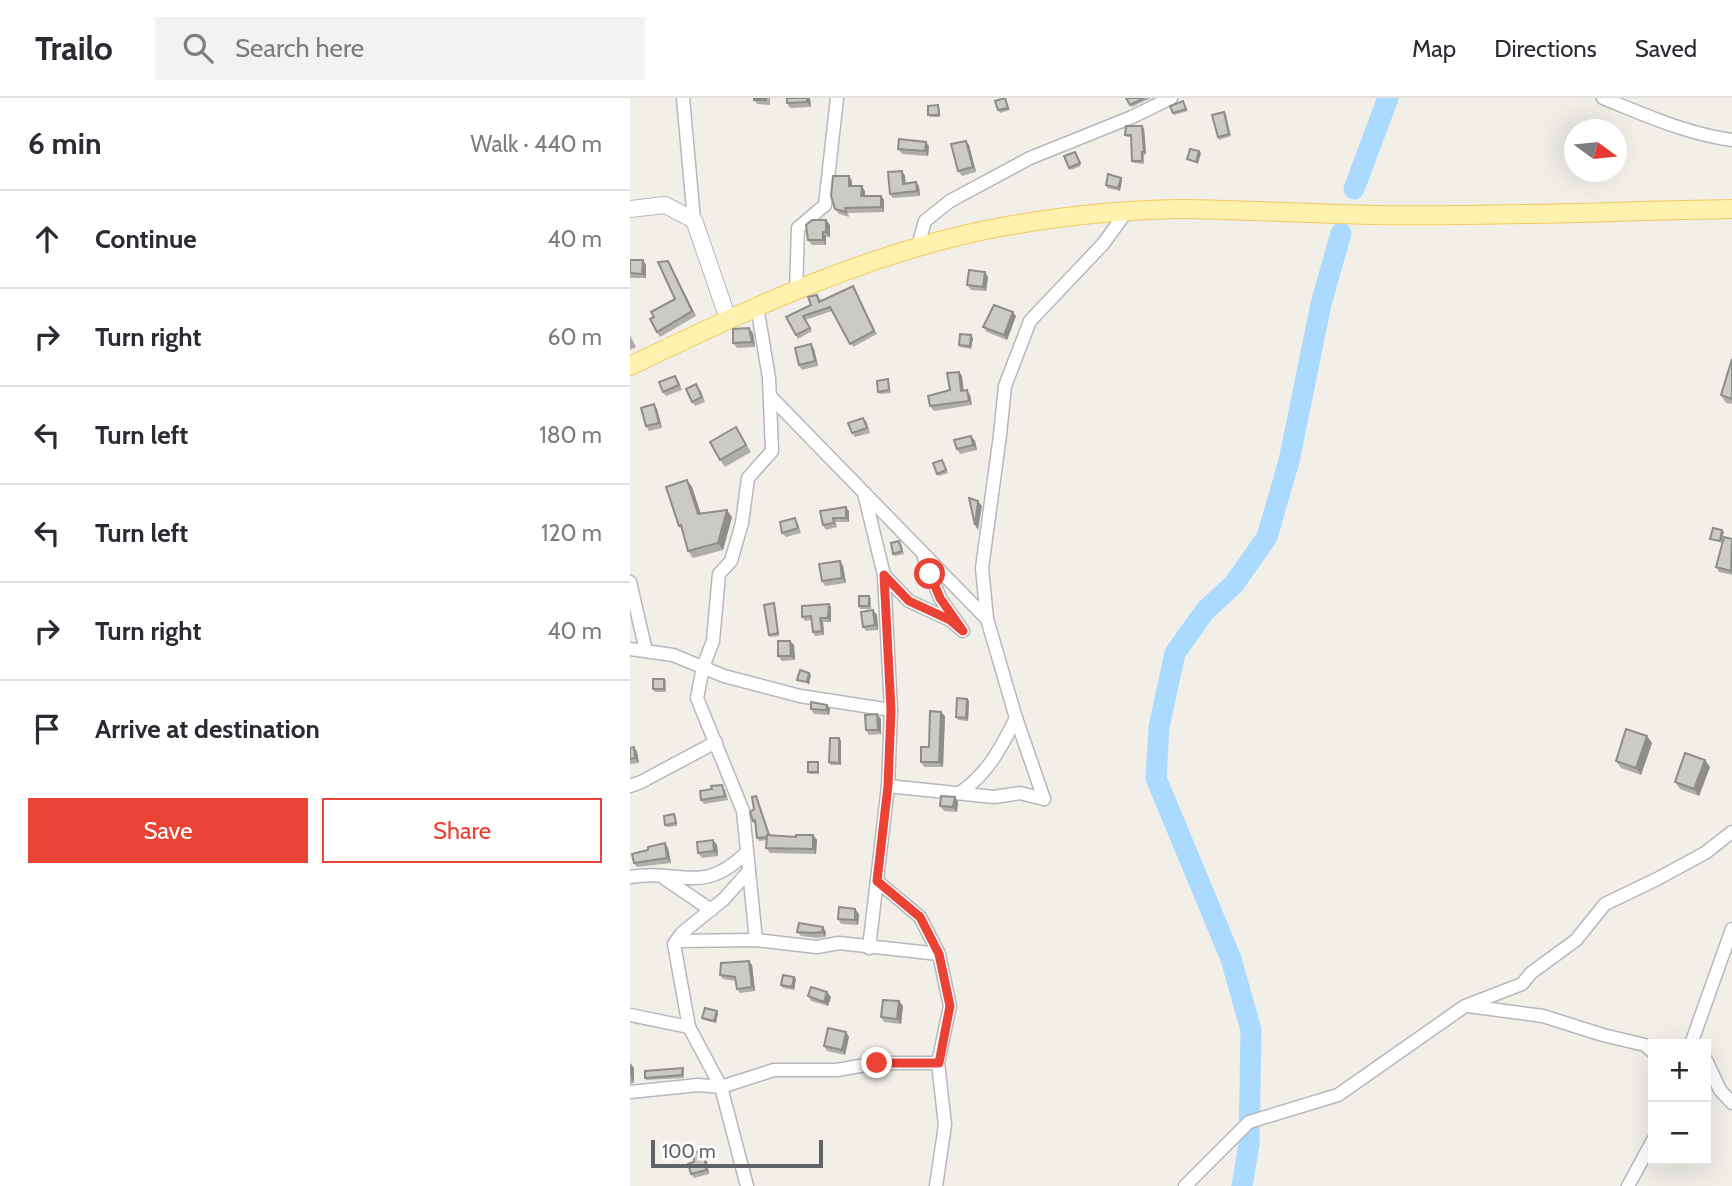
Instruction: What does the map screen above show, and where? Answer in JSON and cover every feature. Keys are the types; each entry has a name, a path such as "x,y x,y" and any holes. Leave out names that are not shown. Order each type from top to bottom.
{"main road":[{"path":"630,366 757,306 918,246 999,228 1128,211 1186,209 1376,215 1732,209"}],"street":[{"path":"683,98 694,220 728,319"},
{"path":"796,292 798,228 825,205 837,98"},
{"path":"918,246 925,220 950,201 1030,158 1132,117 1171,98"},
{"path":"1603,98 1661,122 1710,137 1732,140"},
{"path":"630,209 665,205 694,220"},
{"path":"888,786 995,797 1020,793 1044,799 1016,718 987,619 982,568 1005,386 1030,321 1103,244 1128,211"},
{"path":"755,940 743,811 696,698 703,667 713,641 719,574 731,561 735,548 742,523 748,478 772,451 769,378 757,306"},
{"path":"770,396 987,619"},
{"path":"864,492 884,575 891,710 888,786 869,947"},
{"path":"884,575 909,601 950,620 963,631 940,598 920,550"},
{"path":"630,582 646,651"},
{"path":"630,649 673,654 724,676 800,696 891,710"},
{"path":"961,792 976,782 991,766 1016,718"},
{"path":"630,786 716,742"},
{"path":"1185,1186 1249,1122 1338,1095 1465,1006 1522,984 1531,973 1576,940 1605,904 1705,853 1732,832"},
{"path":"630,877 641,875 703,878 728,867 747,852"},
{"path":"747,1186 721,1087 689,1027 674,944 724,899 749,871"},
{"path":"661,876 711,910"},
{"path":"877,881 920,917 939,954 950,1006 939,1063 945,1125 936,1186"},
{"path":"1695,1039 1732,929"},
{"path":"676,941 755,940 817,947 839,943 939,954"},
{"path":"1465,1006 1543,1016 1648,1048"},
{"path":"630,1015 689,1027"},
{"path":"630,1092 698,1085 721,1087 774,1070 836,1070 877,1063 939,1063"},
{"path":"1711,1071 1720,1090 1732,1103"},
{"path":"1711,1086 1720,1090"},
{"path":"1628,1186 1648,1149"}],"building":[{"path":"787,98 807,98 807,102 787,103"},
{"path":"1005,98 1008,108 998,110 995,101"},
{"path":"1126,98 1144,98 1130,105"},
{"path":"1183,101 1186,109 1173,113 1170,106"},
{"path":"938,105 939,115 928,115 928,106"},
{"path":"1224,112 1229,134 1218,137 1212,115"},
{"path":"1126,126 1142,126 1142,161 1132,161 1131,135 1125,135"},
{"path":"899,139 926,142 925,151 898,149"},
{"path":"966,141 973,167 958,171 951,144"},
{"path":"1190,149 1199,151 1196,162 1187,159"},
{"path":"1075,152 1080,163 1069,168 1064,156"},
{"path":"902,171 903,184 916,182 917,191 890,194 888,172"},
{"path":"1108,174 1121,178 1118,188 1106,185"},
{"path":"833,176 849,176 849,186 862,186 861,196 881,196 881,207 845,208 846,212 835,209 831,196"},
{"path":"812,220 826,220 823,240 808,240 806,225"},
{"path":"630,260 643,260 642,274 630,273"},
{"path":"668,261 692,311 657,332 650,319 654,317 651,312 675,299 658,262"},
{"path":"969,270 985,272 983,287 967,285"},
{"path":"853,286 874,331 850,344 830,307 803,316 810,328 796,335 786,317 811,305 808,297 817,295 819,302"},
{"path":"994,305 1013,312 1004,335 983,327"},
{"path":"749,328 752,342 733,343 733,329"},
{"path":"960,334 971,335 970,346 959,345"},
{"path":"811,344 815,361 799,365 795,348"},
{"path":"1732,359 1732,399 1721,395"},
{"path":"959,372 961,391 967,390 969,401 930,406 928,396 950,390 947,373"},
{"path":"675,376 679,385 663,392 659,382"},
{"path":"888,379 889,390 878,392 877,381"},
{"path":"696,384 702,397 692,402 686,389"},
{"path":"654,404 659,423 646,426 641,408"},
{"path":"863,418 867,428 852,433 848,423"},
{"path":"736,427 746,445 720,460 710,442"},
{"path":"971,436 973,445 957,449 954,440"},
{"path":"942,460 946,470 937,474 933,463"},
{"path":"687,480 698,514 727,510 718,543 688,551 666,487"},
{"path":"969,498 978,501 975,525"},
{"path":"846,507 846,518 833,518 834,523 823,525 820,511"},
{"path":"795,518 798,528 782,533 780,522"},
{"path":"1713,528 1722,530 1720,541 1710,539"},
{"path":"1724,537 1732,539 1731,571 1716,567"},
{"path":"899,541 902,551 893,554 891,543"},
{"path":"840,561 842,578 822,581 819,564"},
{"path":"859,596 869,596 869,606 859,606"},
{"path":"774,603 778,633 769,635 764,605"},
{"path":"829,604 828,618 820,618 822,631 813,632 811,616 802,617 802,606"},
{"path":"873,610 875,625 863,627 861,612"},
{"path":"778,641 790,641 791,656 778,656"},
{"path":"800,670 809,673 807,682 797,680"},
{"path":"653,679 664,679 664,689 653,689"},
{"path":"957,698 967,699 966,718 956,717"},
{"path":"811,702 827,705 826,710 811,709"},
{"path":"930,711 941,712 939,762 921,762 921,747 929,747"},
{"path":"877,714 878,730 866,730 865,715"},
{"path":"1626,729 1647,736 1636,768 1616,761"},
{"path":"830,738 839,738 839,763 829,762"},
{"path":"634,747 635,758 630,759 630,748"},
{"path":"1685,753 1705,760 1694,789 1675,782"},
{"path":"808,762 818,762 818,772 808,772"},
{"path":"722,785 725,796 701,800 700,791"},
{"path":"756,796 769,835 767,837 757,838 755,820 753,821 750,812 754,809 752,797"},
{"path":"941,796 955,797 953,807 940,806"},
{"path":"674,814 676,823 665,825 664,816"},
{"path":"767,835 813,835 813,849 766,848"},
{"path":"713,840 714,851 698,853 697,842"},
{"path":"665,843 667,858 634,863 632,854"},
{"path":"839,907 855,909 855,920 838,919"},
{"path":"799,923 823,927 822,932 797,932"},
{"path":"749,961 752,987 737,989 735,977 720,975 721,963"},
{"path":"783,975 794,977 792,987 781,985"},
{"path":"811,987 827,992 824,1002 808,996"},
{"path":"883,1000 899,1001 897,1019 881,1017"},
{"path":"705,1008 717,1011 714,1021 702,1018"},
{"path":"828,1028 846,1032 842,1050 824,1046"},
{"path":"683,1068 682,1075 645,1078 645,1071"},
{"path":"694,1152 704,1152 706,1170 691,1174 688,1164 694,1162"}],"waterway":[{"path":"1354,189 1388,98"},
{"path":"1242,1186 1249,1144 1251,1030 1231,959 1156,778 1159,727 1175,653 1205,611 1234,584 1267,537 1289,461 1321,304 1341,233"}],"route":[{"path":"877,1063 939,1063 950,1006 939,954 920,917 877,881 888,786 891,710 884,575 909,601 950,620 963,631 940,598 930,574"}]}
